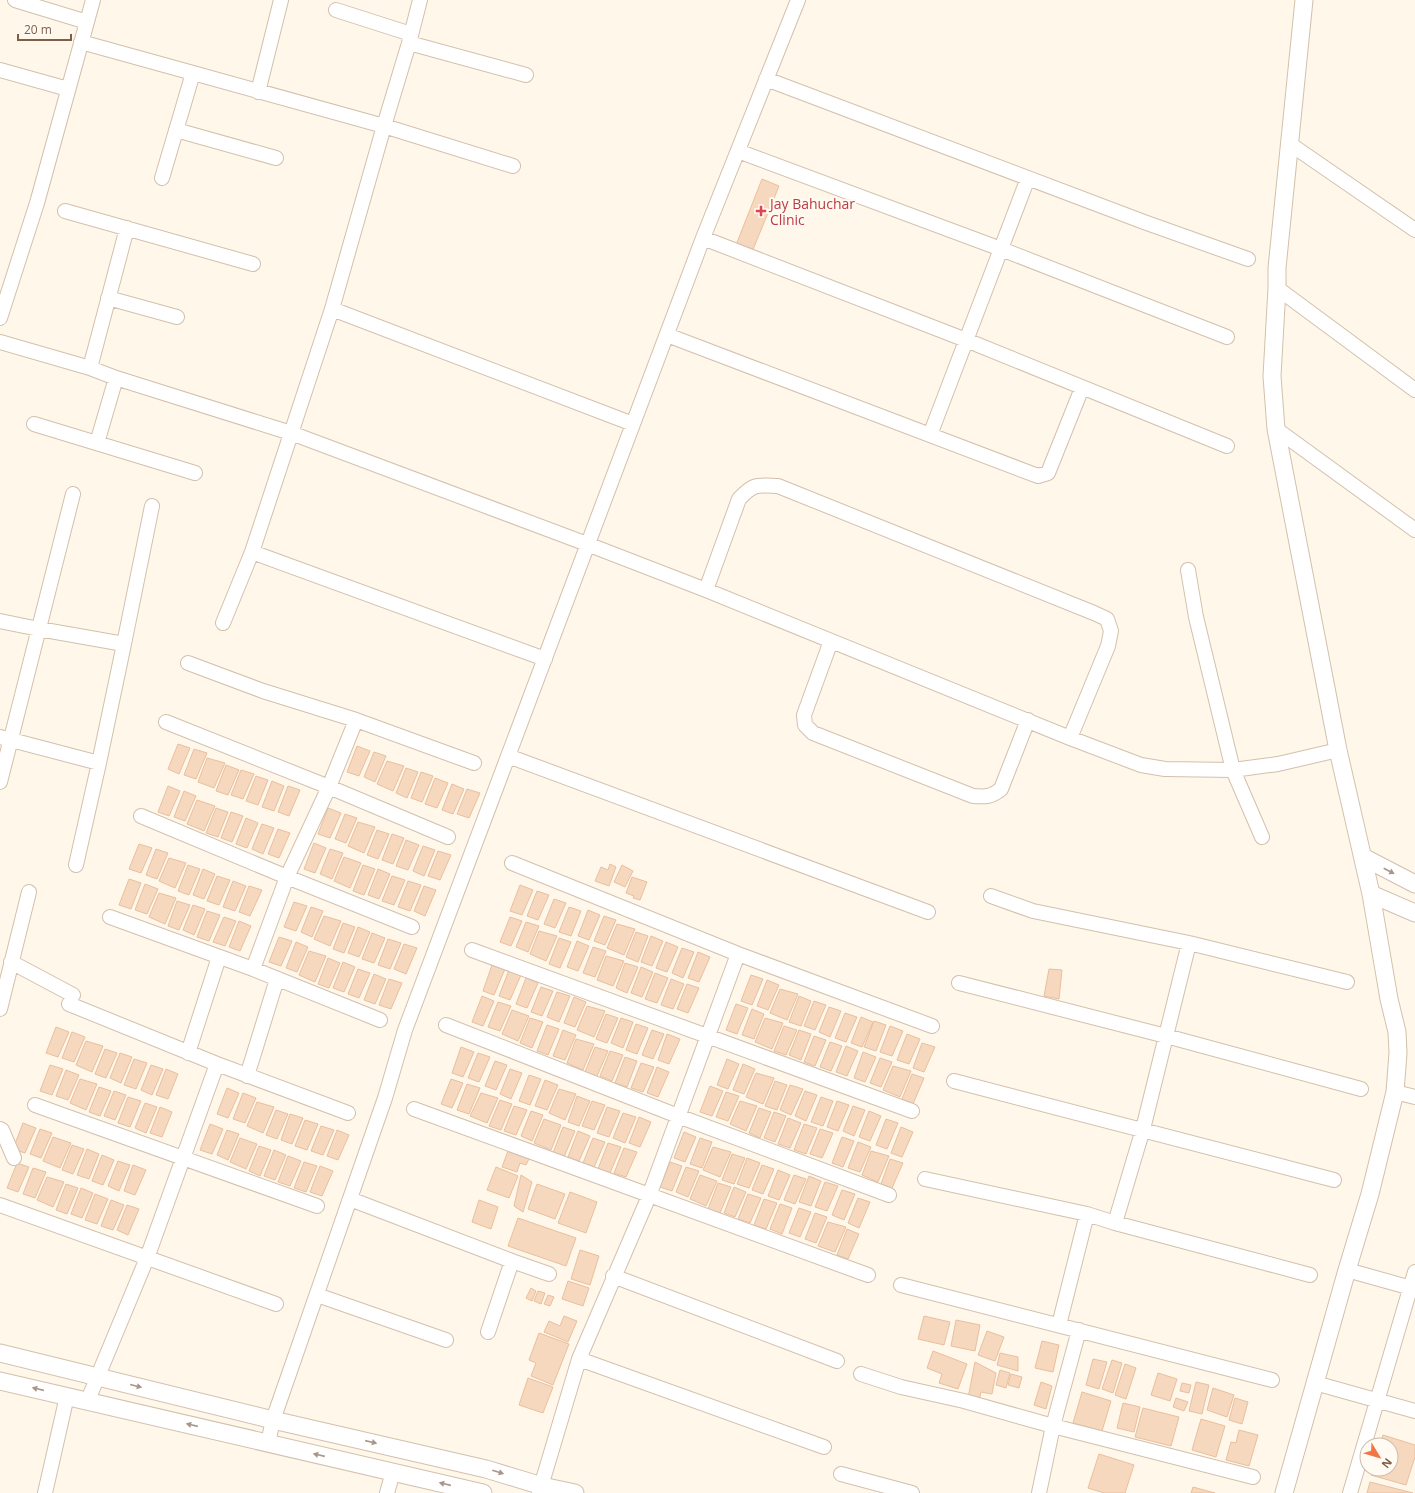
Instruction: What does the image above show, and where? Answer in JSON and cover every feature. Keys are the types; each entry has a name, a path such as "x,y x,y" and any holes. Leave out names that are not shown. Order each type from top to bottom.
{"street":[{"path":"15,0 87,22"},
{"path":"0,318 37,203 93,0"},
{"path":"258,92 281,0"},
{"path":"223,623 252,552 332,309 420,0"},
{"path":"268,1443 274,1420 385,1098 405,1030 703,238 798,0"},
{"path":"1284,1493 1370,1194 1395,1092 1398,1053 1397,1032 1389,999 1371,894 1338,750 1276,429 1272,376 1277,268 1304,0"},
{"path":"336,10 410,39 526,75"},
{"path":"81,42 384,126 513,166"},
{"path":"0,70 68,89"},
{"path":"162,178 193,73"},
{"path":"766,79 1144,222 1248,259"},
{"path":"176,130 276,158"},
{"path":"1290,144 1415,230"},
{"path":"738,151 1001,249 1226,337"},
{"path":"930,435 1028,178"},
{"path":"65,210 253,264"},
{"path":"90,368 127,228"},
{"path":"703,238 966,340 1227,446"},
{"path":"1277,288 1415,390"},
{"path":"108,298 177,317"},
{"path":"332,309 633,424"},
{"path":"667,335 1038,476 1048,473 1082,388"},
{"path":"0,342 90,368 116,378 291,433 706,590 1070,738 1141,765 1165,770 1233,770 1278,764 1338,750"},
{"path":"97,443 116,378"},
{"path":"34,424 195,473"},
{"path":"1276,429 1415,530"},
{"path":"706,590 739,499 750,487 778,486 1094,613 1107,619 1111,631 1108,646 1070,738"},
{"path":"0,782 5,738 39,630 73,494"},
{"path":"76,865 99,763 152,506"},
{"path":"252,552 545,658"},
{"path":"1188,570 1196,616 1233,770 1262,837"},
{"path":"0,621 39,630 124,644"},
{"path":"831,641 804,715 805,725 812,732 973,796 984,797 994,795 1001,789 1028,720"},
{"path":"188,663 263,691 356,720 474,763"},
{"path":"253,969 287,878 329,787 356,720"},
{"path":"166,722 329,787 448,837"},
{"path":"5,738 99,763"},
{"path":"508,756 928,912"},
{"path":"141,816 287,878 412,927"},
{"path":"1363,858 1415,884"},
{"path":"512,863 738,954 932,1026"},
{"path":"0,1009 29,892"},
{"path":"1371,894 1415,913"},
{"path":"991,896 1033,911 1189,943 1347,982"},
{"path":"110,917 253,969 380,1020"},
{"path":"1115,1223 1143,1129 1189,943"},
{"path":"472,950 912,1111"},
{"path":"540,1489 579,1359 613,1276 649,1196 738,954"},
{"path":"188,1053 219,957"},
{"path":"11,962 71,1000 188,1053 348,1112"},
{"path":"247,1076 277,979"},
{"path":"959,983 1166,1036 1361,1089"},
{"path":"446,1025 678,1116 889,1194"},
{"path":"88,1400 147,1258 217,1064"},
{"path":"954,1081 1334,1180"},
{"path":"1395,1092 1415,1097"},
{"path":"35,1105 317,1206"},
{"path":"414,1109 868,1275"},
{"path":"0,1129 2,1130 14,1158"},
{"path":"925,1179 1088,1214 1115,1223 1310,1275"},
{"path":"350,1199 549,1274"},
{"path":"0,1205 276,1304"},
{"path":"1059,1325 1088,1214"},
{"path":"488,1332 512,1261"},
{"path":"1347,1270 1413,1288"},
{"path":"1350,1493 1377,1401 1413,1288 1415,1272"},
{"path":"613,1276 837,1362"},
{"path":"901,1285 1272,1380"},
{"path":"317,1295 446,1340"},
{"path":"1039,1493 1053,1426 1079,1330"},
{"path":"0,1353 274,1420 486,1469 540,1489 575,1493"},
{"path":"579,1359 824,1447"},
{"path":"861,1374 901,1387 964,1401 1053,1426 1253,1477"},
{"path":"0,1380 473,1492"},
{"path":"1315,1383 1415,1411"},
{"path":"45,1493 67,1396"},
{"path":"387,1493 393,1472"},
{"path":"841,1474 912,1493"}],"building":[{"path":"762,179 779,186 752,252 736,245"},
{"path":"178,744 190,748 179,774 168,769"},
{"path":"357,746 370,751 359,776 347,772"},
{"path":"194,749 207,753 196,779 184,775"},
{"path":"374,752 386,756 375,782 364,777"},
{"path":"207,758 225,763 214,788 198,782"},
{"path":"387,761 404,766 393,791 377,784"},
{"path":"226,765 239,770 228,795 216,791"},
{"path":"406,768 418,772 407,798 396,793"},
{"path":"241,770 254,774 243,799 231,795"},
{"path":"421,772 433,776 422,802 411,798"},
{"path":"256,776 268,780 258,805 246,801"},
{"path":"435,778 448,783 437,808 425,804"},
{"path":"272,781 284,786 274,811 262,807"},
{"path":"452,784 464,789 453,814 442,810"},
{"path":"168,786 180,791 169,816 158,812"},
{"path":"288,786 300,790 289,816 278,812"},
{"path":"467,789 480,793 469,818 457,814"},
{"path":"184,791 196,796 185,821 174,817"},
{"path":"197,800 215,806 204,831 187,824"},
{"path":"216,808 228,812 218,837 206,833"},
{"path":"328,808 341,813 330,838 318,834"},
{"path":"231,812 243,816 232,842 221,838"},
{"path":"345,814 357,818 346,843 335,839"},
{"path":"246,818 258,823 247,848 236,844"},
{"path":"358,822 375,827 364,853 348,846"},
{"path":"262,824 274,828 263,854 252,849"},
{"path":"278,829 290,833 279,858 268,854"},
{"path":"377,830 389,834 378,859 367,855"},
{"path":"392,834 404,838 393,864 382,860"},
{"path":"406,840 419,845 408,870 396,866"},
{"path":"314,843 326,848 315,873 304,869"},
{"path":"139,844 152,848 141,873 129,869"},
{"path":"423,846 435,850 424,876 413,871"},
{"path":"156,849 168,853 157,879 146,875"},
{"path":"330,849 343,853 332,879 320,874"},
{"path":"438,851 451,855 440,880 428,876"},
{"path":"344,857 361,863 350,888 334,881"},
{"path":"169,858 186,863 175,888 159,881"},
{"path":"610,864 616,867 609,886 595,881 601,867 608,870"},
{"path":"188,865 200,869 189,895 178,891"},
{"path":"363,865 375,869 364,895 353,891"},
{"path":"622,865 633,871 625,887 614,882"},
{"path":"203,869 215,874 204,899 193,895"},
{"path":"378,869 390,874 379,899 368,895"},
{"path":"217,876 230,880 219,905 207,901"},
{"path":"392,876 405,880 394,905 382,901"},
{"path":"632,877 647,882 640,900 633,898 634,896 626,893"},
{"path":"129,879 141,883 131,909 119,905"},
{"path":"233,881 246,886 235,911 223,907"},
{"path":"408,881 421,885 410,911 398,907"},
{"path":"145,884 158,889 147,914 135,910"},
{"path":"520,885 533,890 522,915 510,911"},
{"path":"249,886 262,890 250,916 239,912"},
{"path":"424,886 436,890 425,916 414,911"},
{"path":"537,891 549,895 538,920 527,916"},
{"path":"159,893 176,898 165,924 149,917"},
{"path":"554,899 566,903 555,928 544,924"},
{"path":"177,901 190,905 179,930 168,926"},
{"path":"294,902 307,906 296,931 284,927"},
{"path":"193,905 205,909 194,935 183,930"},
{"path":"311,907 323,911 312,937 301,932"},
{"path":"569,907 581,911 571,936 559,932"},
{"path":"588,910 600,915 589,940 578,936"},
{"path":"207,911 220,915 209,941 197,937"},
{"path":"324,916 341,921 330,946 314,939"},
{"path":"604,916 616,920 605,945 594,941"},
{"path":"224,917 236,921 225,946 213,942"},
{"path":"510,917 522,921 511,946 500,942"},
{"path":"239,921 251,926 240,951 229,947"},
{"path":"526,922 539,926 528,952 516,947"},
{"path":"343,923 355,927 344,953 333,949"},
{"path":"617,924 635,929 624,955 607,948"},
{"path":"358,927 370,932 359,957 348,953"},
{"path":"539,931 557,936 546,961 530,954"},
{"path":"636,932 648,936 638,962 626,957"},
{"path":"372,933 385,938 374,963 362,959"},
{"path":"651,936 663,941 652,966 641,962"},
{"path":"279,937 292,941 281,966 269,962"},
{"path":"559,938 571,942 560,968 549,964"},
{"path":"388,939 401,943 390,969 378,965"},
{"path":"577,941 589,946 578,971 567,967"},
{"path":"296,942 308,947 297,972 286,968"},
{"path":"666,942 678,947 667,972 656,968"},
{"path":"404,944 417,948 406,974 394,969"},
{"path":"593,947 606,951 595,977 583,973"},
{"path":"682,948 694,952 683,978 672,973"},
{"path":"309,951 326,956 315,982 299,975"},
{"path":"698,952 710,957 699,982 688,978"},
{"path":"606,956 624,961 613,986 597,980"},
{"path":"328,958 340,963 329,988 318,984"},
{"path":"343,962 355,967 344,992 333,988"},
{"path":"625,963 638,967 627,993 616,988"},
{"path":"492,965 505,969 494,995 483,991"},
{"path":"641,967 653,972 642,997 631,993"},
{"path":"358,969 370,973 359,998 348,994"},
{"path":"1049,969 1062,970 1059,999 1044,996"},
{"path":"509,970 521,975 510,1000 499,996"},
{"path":"655,973 668,978 657,1003 645,999"},
{"path":"374,974 386,979 375,1004 364,1000"},
{"path":"751,975 763,979 752,1005 741,1001"},
{"path":"526,978 538,983 527,1008 516,1004"},
{"path":"389,979 402,983 391,1009 379,1005"},
{"path":"671,979 684,984 673,1009 661,1005"},
{"path":"767,980 779,985 768,1010 757,1006"},
{"path":"687,984 699,988 688,1013 677,1009"},
{"path":"541,987 553,991 542,1016 531,1012"},
{"path":"780,989 798,994 787,1020 770,1013"},
{"path":"557,992 570,996 559,1022 547,1017"},
{"path":"482,996 494,1001 483,1026 472,1022"},
{"path":"799,996 811,1001 801,1026 789,1022"},
{"path":"574,997 586,1002 575,1027 564,1023"},
{"path":"814,1001 826,1005 815,1030 804,1026"},
{"path":"498,1002 511,1006 500,1031 488,1027"},
{"path":"736,1004 748,1008 737,1034 726,1030"},
{"path":"587,1006 605,1011 594,1037 577,1030"},
{"path":"829,1007 841,1011 830,1037 819,1032"},
{"path":"752,1009 764,1014 754,1039 742,1035"},
{"path":"512,1010 529,1016 518,1041 502,1034"},
{"path":"845,1013 857,1017 846,1042 835,1038"},
{"path":"606,1014 618,1018 607,1043 596,1039"},
{"path":"861,1017 873,1022 862,1047 851,1043"},
{"path":"530,1018 543,1022 532,1048 520,1043"},
{"path":"621,1018 633,1022 623,1048 611,1043"},
{"path":"765,1018 783,1023 772,1049 755,1042"},
{"path":"874,1021 886,1025 876,1051 864,1047"},
{"path":"636,1024 648,1028 637,1054 626,1050"},
{"path":"547,1025 559,1029 548,1055 537,1051"},
{"path":"784,1026 797,1030 786,1055 774,1051"},
{"path":"890,1026 903,1031 892,1056 880,1052"},
{"path":"56,1027 69,1032 58,1057 46,1053"},
{"path":"563,1030 576,1035 565,1060 553,1056"},
{"path":"652,1030 664,1034 653,1059 642,1055"},
{"path":"799,1030 811,1034 801,1060 789,1055"},
{"path":"72,1032 85,1037 74,1062 62,1058"},
{"path":"667,1034 680,1039 669,1064 658,1060"},
{"path":"907,1034 920,1039 909,1064 897,1060"},
{"path":"814,1036 826,1040 815,1066 804,1062"},
{"path":"576,1039 594,1044 583,1070 567,1063"},
{"path":"86,1041 103,1046 92,1072 76,1065"},
{"path":"830,1042 842,1046 831,1071 820,1067"},
{"path":"922,1043 935,1047 924,1072 913,1068"},
{"path":"846,1046 858,1051 847,1076 836,1072"},
{"path":"461,1047 474,1052 463,1077 452,1073"},
{"path":"595,1047 608,1051 597,1076 585,1072"},
{"path":"105,1049 117,1053 106,1078 95,1074"},
{"path":"610,1051 623,1055 612,1081 600,1076"},
{"path":"863,1052 876,1057 865,1082 854,1078"},
{"path":"120,1053 132,1057 121,1083 110,1078"},
{"path":"478,1053 490,1057 479,1082 468,1078"},
{"path":"625,1057 637,1061 627,1087 615,1083"},
{"path":"880,1058 892,1062 881,1087 870,1083"},
{"path":"134,1059 147,1063 136,1089 124,1085"},
{"path":"727,1059 739,1064 728,1089 717,1085"},
{"path":"495,1061 507,1065 496,1090 485,1086"},
{"path":"641,1063 654,1067 643,1092 631,1088"},
{"path":"743,1064 755,1069 744,1094 733,1090"},
{"path":"50,1065 63,1069 52,1095 40,1091"},
{"path":"151,1065 163,1069 152,1095 141,1090"},
{"path":"893,1066 911,1071 900,1097 883,1090"},
{"path":"657,1067 669,1072 658,1097 647,1093"},
{"path":"166,1069 178,1074 168,1099 156,1095"},
{"path":"510,1069 522,1073 511,1099 500,1094"},
{"path":"66,1070 79,1075 68,1100 56,1096"},
{"path":"756,1073 774,1078 763,1104 746,1097"},
{"path":"912,1074 924,1078 913,1104 902,1099"},
{"path":"529,1075 541,1079 530,1105 519,1101"},
{"path":"80,1079 97,1084 86,1110 70,1103"},
{"path":"451,1079 463,1083 452,1108 441,1104"},
{"path":"545,1080 558,1085 547,1110 535,1106"},
{"path":"775,1081 787,1085 777,1110 765,1106"},
{"path":"467,1084 480,1088 469,1114 457,1110"},
{"path":"790,1085 803,1089 791,1115 780,1110"},
{"path":"710,1086 723,1091 712,1116 700,1112"},
{"path":"99,1087 111,1091 100,1116 89,1112"},
{"path":"227,1088 239,1093 228,1118 217,1114"},
{"path":"559,1089 576,1094 565,1120 549,1113"},
{"path":"114,1091 126,1095 115,1120 104,1116"},
{"path":"805,1091 817,1095 806,1121 795,1116"},
{"path":"726,1092 739,1096 728,1121 716,1117"},
{"path":"243,1093 256,1098 245,1123 233,1119"},
{"path":"481,1093 498,1098 487,1123 470,1116"},
{"path":"577,1096 590,1101 579,1126 568,1122"},
{"path":"128,1097 141,1101 130,1127 118,1123"},
{"path":"821,1097 833,1101 823,1126 811,1122"},
{"path":"500,1100 512,1104 501,1130 489,1126"},
{"path":"592,1101 605,1105 594,1130 582,1126"},
{"path":"740,1101 757,1106 746,1131 730,1124"},
{"path":"837,1101 849,1105 838,1131 827,1127"},
{"path":"257,1102 274,1107 263,1133 247,1126"},
{"path":"145,1103 157,1107 146,1133 135,1128"},
{"path":"514,1106 527,1110 516,1135 504,1131"},
{"path":"853,1106 865,1110 854,1136 843,1131"},
{"path":"160,1107 172,1112 162,1137 150,1133"},
{"path":"607,1107 620,1111 609,1137 597,1133"},
{"path":"759,1108 771,1112 760,1138 749,1133"},
{"path":"276,1110 288,1114 277,1139 266,1135"},
{"path":"531,1111 543,1115 532,1141 521,1136"},
{"path":"869,1111 881,1116 870,1141 859,1137"},
{"path":"774,1112 786,1116 775,1142 764,1138"},
{"path":"623,1113 636,1117 625,1143 613,1138"},
{"path":"290,1114 303,1118 292,1144 281,1140"},
{"path":"639,1117 651,1122 640,1147 629,1143"},
{"path":"788,1118 801,1123 790,1148 778,1144"},
{"path":"544,1119 561,1125 551,1150 534,1143"},
{"path":"886,1119 898,1123 887,1149 876,1145"},
{"path":"305,1120 318,1124 307,1150 295,1146"},
{"path":"23,1123 36,1128 25,1153 13,1149"},
{"path":"210,1124 223,1129 212,1154 200,1150"},
{"path":"804,1124 817,1128 806,1154 794,1150"},
{"path":"321,1126 334,1130 323,1155 311,1151"},
{"path":"563,1127 575,1131 564,1157 553,1153"},
{"path":"901,1127 913,1132 902,1157 891,1153"},
{"path":"40,1129 52,1133 41,1158 30,1154"},
{"path":"820,1129 833,1133 822,1158 810,1154"},
{"path":"227,1130 239,1134 228,1160 217,1155"},
{"path":"337,1130 349,1135 338,1160 327,1156"},
{"path":"578,1131 590,1136 579,1161 568,1157"},
{"path":"684,1132 696,1137 685,1162 674,1158"},
{"path":"53,1137 71,1143 60,1168 43,1161"},
{"path":"842,1137 854,1141 843,1167 832,1163"},
{"path":"240,1138 257,1144 246,1169 230,1162"},
{"path":"593,1138 605,1142 594,1167 583,1163"},
{"path":"700,1138 712,1142 702,1168 690,1164"},
{"path":"858,1142 871,1147 860,1172 848,1168"},
{"path":"608,1143 621,1147 610,1173 598,1169"},
{"path":"72,1145 84,1149 73,1174 62,1170"},
{"path":"259,1146 271,1150 260,1176 249,1171"},
{"path":"713,1147 731,1152 720,1177 703,1170"},
{"path":"624,1148 637,1152 626,1177 614,1173"},
{"path":"87,1149 99,1154 89,1179 77,1175"},
{"path":"274,1150 286,1155 275,1180 264,1176"},
{"path":"508,1151 529,1159 526,1165 520,1163 517,1172 502,1167"},
{"path":"871,1151 889,1156 878,1182 862,1175"},
{"path":"732,1154 745,1158 734,1184 722,1180"},
{"path":"102,1155 114,1160 103,1185 92,1181"},
{"path":"288,1156 301,1161 290,1186 278,1182"},
{"path":"747,1158 760,1163 749,1188 737,1184"},
{"path":"890,1159 903,1163 892,1188 881,1184"},
{"path":"118,1161 130,1165 119,1191 108,1186"},
{"path":"304,1162 317,1166 306,1192 294,1188"},
{"path":"670,1162 682,1166 672,1191 660,1187"},
{"path":"17,1163 29,1167 18,1192 7,1188"},
{"path":"133,1165 146,1170 135,1195 124,1191"},
{"path":"762,1165 774,1169 763,1194 752,1190"},
{"path":"320,1166 333,1171 322,1196 310,1192"},
{"path":"496,1167 518,1176 509,1198 487,1190"},
{"path":"686,1167 699,1171 688,1197 676,1192"},
{"path":"33,1168 46,1172 35,1198 23,1194"},
{"path":"778,1170 790,1175 779,1200 768,1196"},
{"path":"521,1175 532,1182 523,1212 514,1206"},
{"path":"700,1175 717,1181 706,1206 690,1199"},
{"path":"794,1175 806,1179 795,1204 784,1200"},
{"path":"809,1176 821,1181 811,1206 799,1202"},
{"path":"47,1177 64,1182 53,1207 37,1200"},
{"path":"825,1182 838,1186 827,1211 815,1207"},
{"path":"718,1183 731,1187 720,1213 708,1209"},
{"path":"66,1184 78,1188 67,1214 56,1210"},
{"path":"537,1184 565,1194 555,1219 528,1209"},
{"path":"734,1187 746,1192 735,1217 724,1213"},
{"path":"81,1188 93,1193 82,1218 71,1214"},
{"path":"842,1190 855,1194 844,1220 832,1215"},
{"path":"570,1192 597,1202 586,1233 558,1223"},
{"path":"95,1194 108,1199 97,1224 85,1220"},
{"path":"748,1194 761,1198 750,1223 738,1219"},
{"path":"858,1198 870,1202 859,1228 848,1223"},
{"path":"764,1199 777,1203 766,1229 754,1225"},
{"path":"111,1200 124,1205 113,1230 101,1226"},
{"path":"479,1200 498,1207 491,1229 472,1222"},
{"path":"780,1204 792,1208 782,1234 770,1229"},
{"path":"127,1205 139,1209 128,1235 117,1230"},
{"path":"799,1208 811,1212 800,1237 789,1233"},
{"path":"815,1213 827,1217 816,1243 805,1239"},
{"path":"518,1218 576,1238 566,1266 508,1246"},
{"path":"828,1222 846,1227 835,1252 818,1246"},
{"path":"847,1229 859,1234 848,1259 837,1255"},
{"path":"580,1250 599,1256 590,1285 571,1279"},
{"path":"568,1281 589,1288 583,1306 562,1299"},
{"path":"531,1288 536,1291 532,1301 526,1298"},
{"path":"538,1291 545,1293 541,1304 534,1301"},
{"path":"548,1295 554,1297 550,1306 544,1304"},
{"path":"564,1316 577,1321 568,1342 544,1332 549,1321 560,1326"},
{"path":"924,1316 950,1322 944,1345 918,1339"},
{"path":"956,1320 980,1325 975,1351 951,1346"},
{"path":"987,1331 1004,1337 995,1361 978,1355"},
{"path":"539,1333 569,1344 553,1385 531,1376 536,1363 529,1360"},
{"path":"1042,1341 1059,1345 1053,1372 1035,1368"},
{"path":"933,1351 967,1364 958,1389 939,1383 942,1374 927,1368"},
{"path":"1000,1353 1018,1357 1018,1371 997,1365"},
{"path":"1093,1359 1107,1362 1099,1389 1086,1385"},
{"path":"1112,1360 1122,1363 1113,1393 1102,1389"},
{"path":"975,1362 996,1373 992,1394 981,1392 979,1401 968,1398"},
{"path":"1125,1364 1136,1368 1126,1399 1115,1395"},
{"path":"1000,1370 1010,1373 1006,1388 996,1385"},
{"path":"1158,1373 1177,1379 1170,1401 1151,1395"},
{"path":"1011,1374 1022,1377 1019,1388 1008,1385"},
{"path":"528,1378 553,1387 543,1413 519,1405"},
{"path":"1041,1382 1052,1386 1046,1409 1034,1405"},
{"path":"1196,1382 1209,1385 1202,1414 1189,1411"},
{"path":"1182,1383 1191,1385 1189,1393 1180,1391"},
{"path":"1213,1388 1234,1395 1227,1417 1207,1410"},
{"path":"1082,1392 1111,1401 1102,1431 1073,1423"},
{"path":"1176,1398 1188,1402 1184,1411 1173,1407"},
{"path":"1235,1398 1248,1402 1242,1424 1229,1420"},
{"path":"1123,1403 1140,1407 1134,1432 1117,1428"},
{"path":"1143,1408 1179,1417 1171,1446 1135,1437"},
{"path":"1201,1419 1225,1426 1216,1457 1192,1450"},
{"path":"1239,1430 1258,1435 1249,1466 1226,1460 1231,1442 1236,1443"},
{"path":"1399,1440 1415,1445 1415,1457 1406,1485 1378,1477 1399,1477"},
{"path":"1099,1454 1134,1465 1125,1493 1104,1493 1088,1488"},
{"path":"1370,1482 1413,1493 1367,1493"},
{"path":"1193,1487 1215,1493 1191,1493"}],"place":[{"name":"Jay Bahuchar Clinic","path":"761,211"}]}
